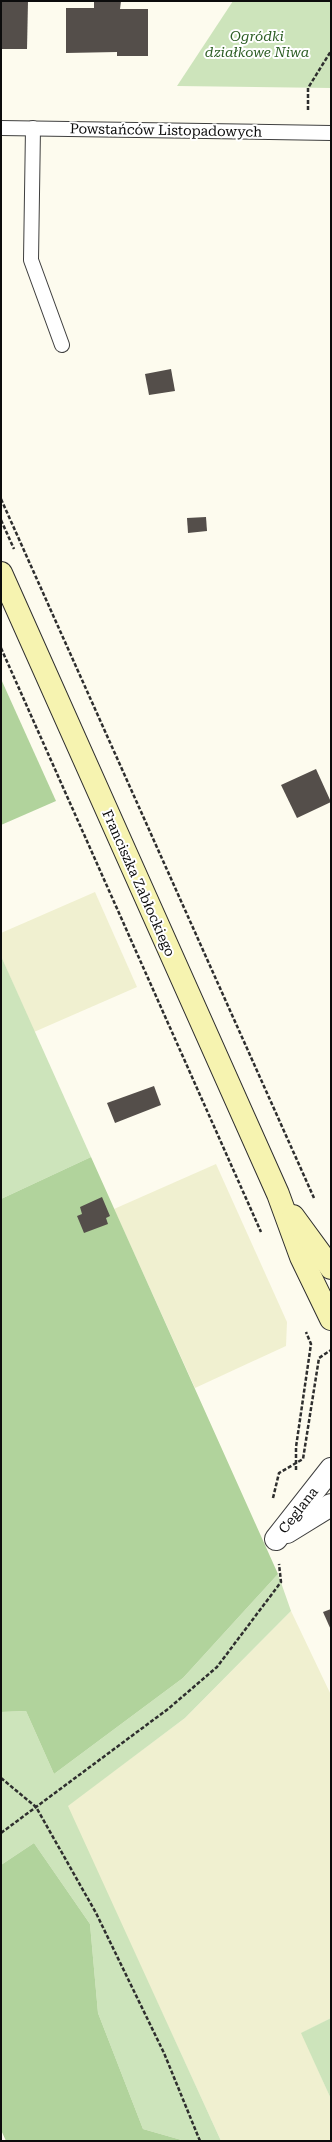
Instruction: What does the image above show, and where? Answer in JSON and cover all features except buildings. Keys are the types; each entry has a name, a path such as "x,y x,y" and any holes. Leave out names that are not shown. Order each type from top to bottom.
{"street":[{"name":"Franciszka Zabłockiego","path":"1,572 278,1194 301,1257 331,1319"},
{"name":"Franciszka Zabłockiego","path":"278,1194 331,1268"},
{"name":"Ceglana","path":"276,1539 331,1469"},
{"name":"Ceglana","path":"276,1539 331,1506"}],"lane":[{"name":"Powstańców Listopadowych","path":"1,128 331,133"},
{"path":"32,128 31,260 62,345"}],"path":[{"path":"308,88 331,52"},
{"path":"1,499 315,1199"},
{"path":"1,648 263,1235"},
{"path":"305,1329 311,1344 296,1447 296,1463 302,1459 319,1358 331,1350"},
{"path":"1,1833 168,1708 217,1667 281,1582 276,1539"},
{"path":"1,1778 36,1807 96,1913 164,2053 200,2141"}],"green space":[{"name":"Ogródki działkowe Niwa","path":"233,1 331,1 331,88 177,86"},
{"path":"1,679 56,801 1,825"},
{"path":"95,892 137,987 34,1032 1,956 1,933"},
{"path":"1,956 91,1157 1,1199"},
{"path":"91,1157 278,1574 183,1678 54,1774 26,1711 1,1712 1,1199"},
{"path":"216,1164 287,1322 286,1346 195,1388 114,1209"},
{"path":"278,1574 291,1611 185,1718 68,1806 221,2141 185,2141 143,2129 98,2013 90,1924 34,1843 1,1865 1,1712 26,1711 54,1774 183,1678"},
{"path":"291,1611 331,1695 331,2018 302,2033 331,2099 331,2141 221,2141 67,1806 185,1718"},
{"path":"34,1843 90,1924 98,2013 143,2129 185,2141 6,2141 1,2130 1,1865"},
{"path":"331,2018 331,2099 301,2033"}]}
